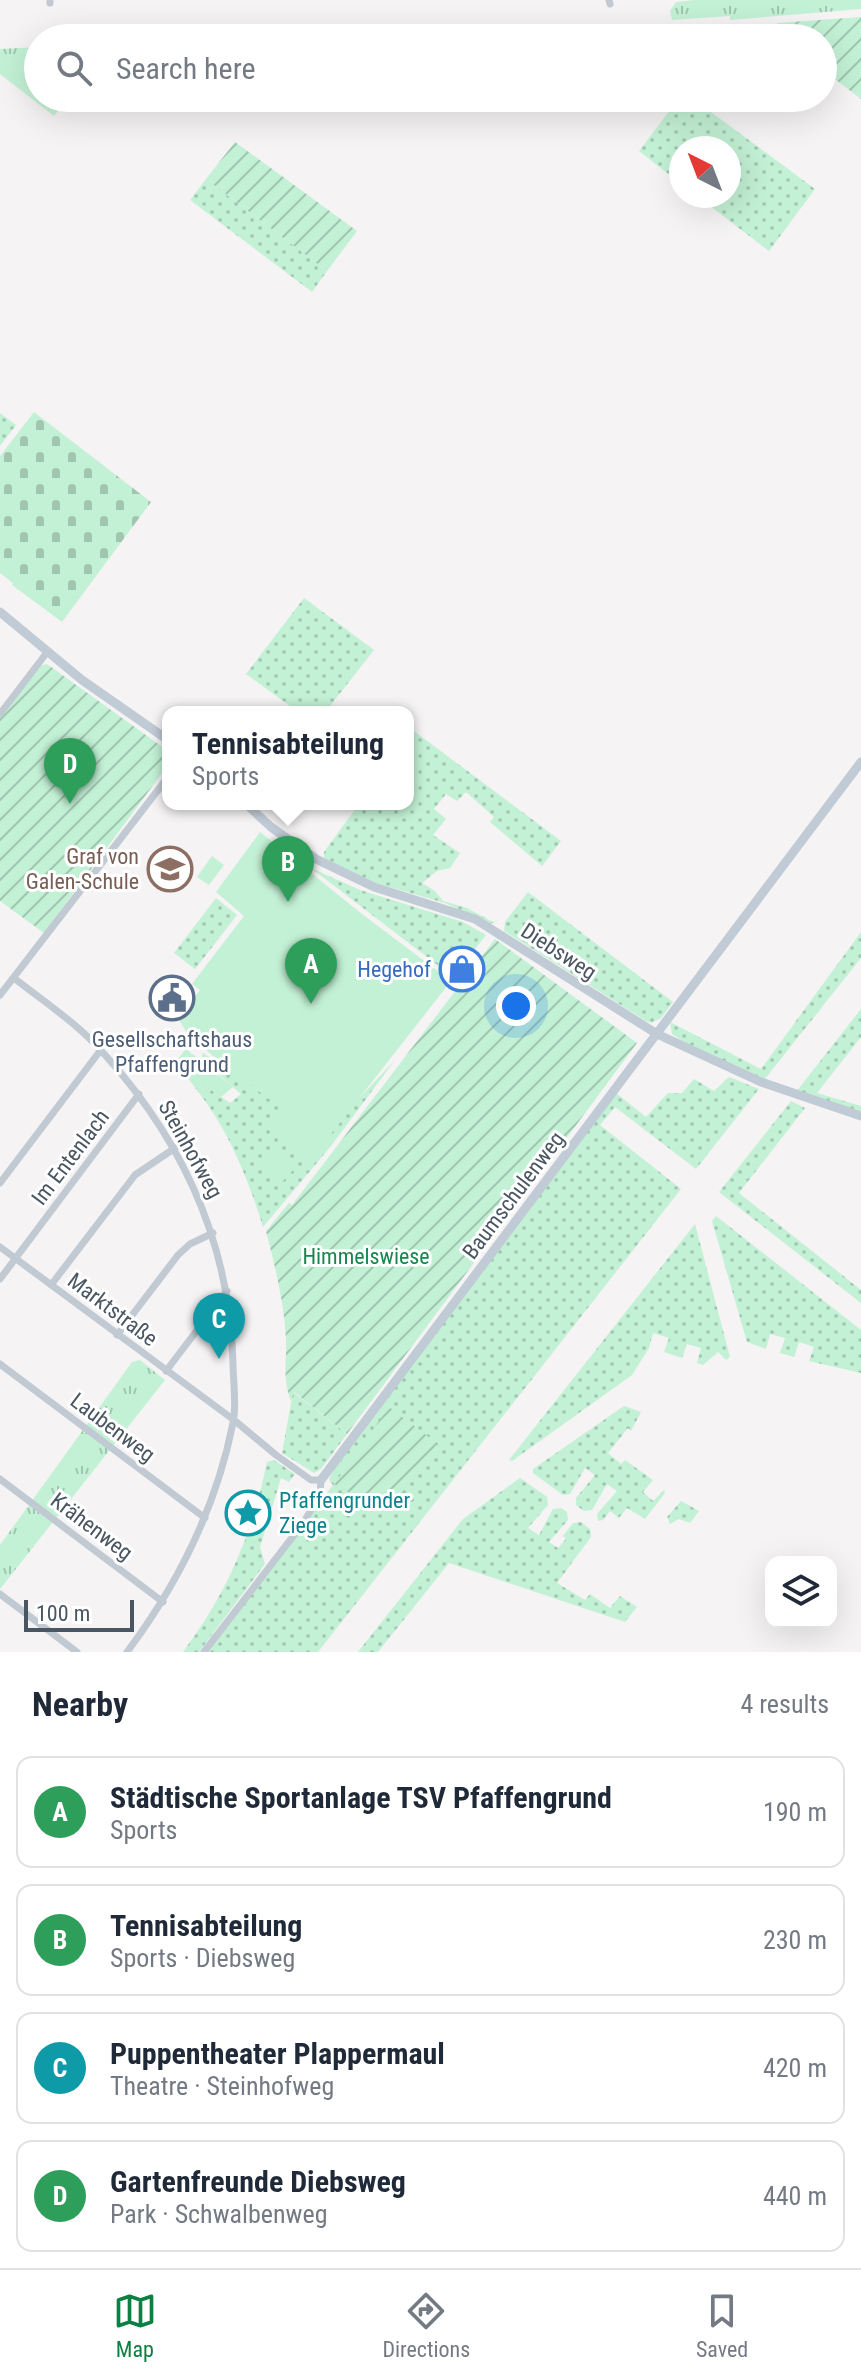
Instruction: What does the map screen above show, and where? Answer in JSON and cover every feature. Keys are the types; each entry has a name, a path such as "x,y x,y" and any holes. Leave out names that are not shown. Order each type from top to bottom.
{"main road":[{"path":"0,612 82,680 162,736"},
{"name":"Baumschulenweg","path":"321,1480 861,762"},
{"name":"Diebsweg","path":"253,810 316,859 374,887 475,919 657,1034 761,1082 861,1116"}],"street":[{"path":"0,714 48,651"},
{"path":"0,995 162,786"},
{"name":"Steinhofweg","path":"14,978 72,1022 139,1094 175,1148 195,1188 213,1233 227,1291 232,1336 234,1420 205,1518 188,1556 163,1602 127,1652"},
{"path":"0,1183 100,1051"},
{"name":"Im Entenlach","path":"0,1279 139,1094"},
{"path":"51,1285 135,1175 175,1148"},
{"path":"117,1335 178,1255 190,1244 213,1233"},
{"name":"Marktstraße","path":"0,1247 311,1480 321,1480"},
{"path":"166,1371 227,1291"},
{"name":"Laubenweg","path":"0,1364 205,1518"},
{"name":"Krähenweg","path":"0,1479 163,1602"},
{"name":"Baumschulenweg","path":"204,1652 304,1522 319,1496 321,1480"},
{"path":"0,1594 77,1652"}],"green space":[{"path":"861,0 861,9 730,20 730,16 672,20 670,11 676,2"},
{"path":"861,17 861,99 837,81 837,24 778,23"},
{"path":"24,48 24,93 0,74 0,49"},
{"path":"668,112 711,112 815,189 769,251 713,208 741,208 741,136 669,136 669,175 639,151"},
{"path":"235,142 357,231 327,271 206,179"},
{"path":"206,179 327,271 312,292 190,200"},
{"path":"34,412 151,502 62,622 0,573 0,456"},
{"path":"0,413 16,425 0,446"},
{"path":"304,598 374,650 330,706 290,706 246,674"},
{"path":"47,664 162,747 162,773 44,933 0,901 0,718 39,666"},
{"path":"414,731 561,841 542,866 490,822 494,817 466,792 457,801 446,794 434,809 446,819 433,835 460,853 450,868 437,871 422,883 443,901 467,908 493,922 500,920 490,924 445,903 369,881 324,859 324,852 355,810 414,810"},
{"path":"260,832 451,981 310,1161 269,1129 283,1110 190,1038 178,1018 200,990 192,984 244,916 216,892"},
{"path":"212,856 224,865 209,885 197,877"},
{"path":"311,868 360,890 463,922 486,935 453,977"},
{"path":"528,892 673,1002 661,1018 651,1023 646,1021 504,931 505,922"},
{"path":"216,898 237,915 195,969 174,953"},
{"path":"861,932 861,958 764,1080 693,1048 672,1034 670,1022 761,1069"},
{"name":"Himmelswiese","path":"495,939 637,1043 347,1434 294,1392 291,1401 286,1377 283,1311 266,1231 289,1203 292,1205"},
{"path":"861,1009 861,1037 817,1093 861,1106 861,1112 796,1092"},
{"path":"186,1049 233,1087 221,1097 204,1085 196,1089 176,1061"},
{"path":"203,1053 225,1067 233,1058 349,1109 395,1060 331,1146 263,1227 236,1155 218,1120 196,1089 204,1085 230,1103 241,1094 201,1059","holes":["285,1109 311,1161 269,1129"]},
{"path":"729,1077 759,1089 696,1169 615,1107 600,1125 681,1189 318,1652 208,1652 333,1485 329,1480 333,1470 616,1093 646,1117 668,1093 682,1093 694,1079 714,1091"},
{"path":"791,1101 805,1108 739,1193 861,1290 861,1303 719,1192"},
{"path":"272,1148 295,1168 283,1181 260,1162"},
{"path":"716,1216 861,1330 861,1373 809,1361 814,1347 799,1342 794,1357 780,1353 785,1338 770,1334 766,1349 747,1342 712,1221"},
{"path":"695,1224 730,1357 726,1360 718,1352 703,1365 697,1363 701,1348 687,1344 682,1358 664,1352 669,1338 653,1333 649,1348 632,1375 512,1461 509,1460"},
{"path":"140,1360 165,1380 0,1589 0,1545 132,1362"},
{"path":"293,1392 347,1434 321,1469 314,1473 282,1453"},
{"path":"624,1406 641,1412 631,1431 628,1428 608,1453 621,1464 625,1460 653,1480 643,1492 653,1501 664,1490 665,1493 645,1519 627,1508 619,1518 610,1511 603,1520 598,1521 597,1514 617,1491 607,1484 592,1510 584,1511 576,1505 576,1498 595,1475 585,1468 570,1494 563,1495 533,1473 533,1469"},
{"path":"389,1407 438,1444 383,1512 334,1484"},
{"path":"274,1460 295,1474 289,1482 281,1478 260,1547 265,1564 199,1652 183,1652 213,1608 236,1562 254,1514 267,1462"},
{"path":"520,1478 547,1497 548,1505 528,1528 539,1535 553,1509 561,1508 567,1512 568,1520 549,1542 558,1548 573,1523 581,1522 590,1529 591,1537 557,1583 585,1600 590,1594 610,1608 620,1596 637,1607 625,1622 449,1563 378,1652 358,1652 463,1519"},
{"path":"681,1501 699,1511 690,1523 679,1519 670,1524 667,1517"}],"place":[{"name":"Gartenfreunde Diebsweg","path":"70,804"},
{"name":"Graf von Galen-Schule","path":"170,869"},
{"name":"Tennisabteilung","path":"288,902"},
{"name":"Hegehof","path":"462,969"},
{"name":"Gesellschaftshaus Pfaffengrund","path":"172,998"},
{"name":"Städtische Sportanlage TSV Pfaffengrund","path":"311,1004"},
{"name":"Puppentheater Plappermaul","path":"219,1359"},
{"name":"Pfaffengrunder Ziege","path":"248,1513"}]}
